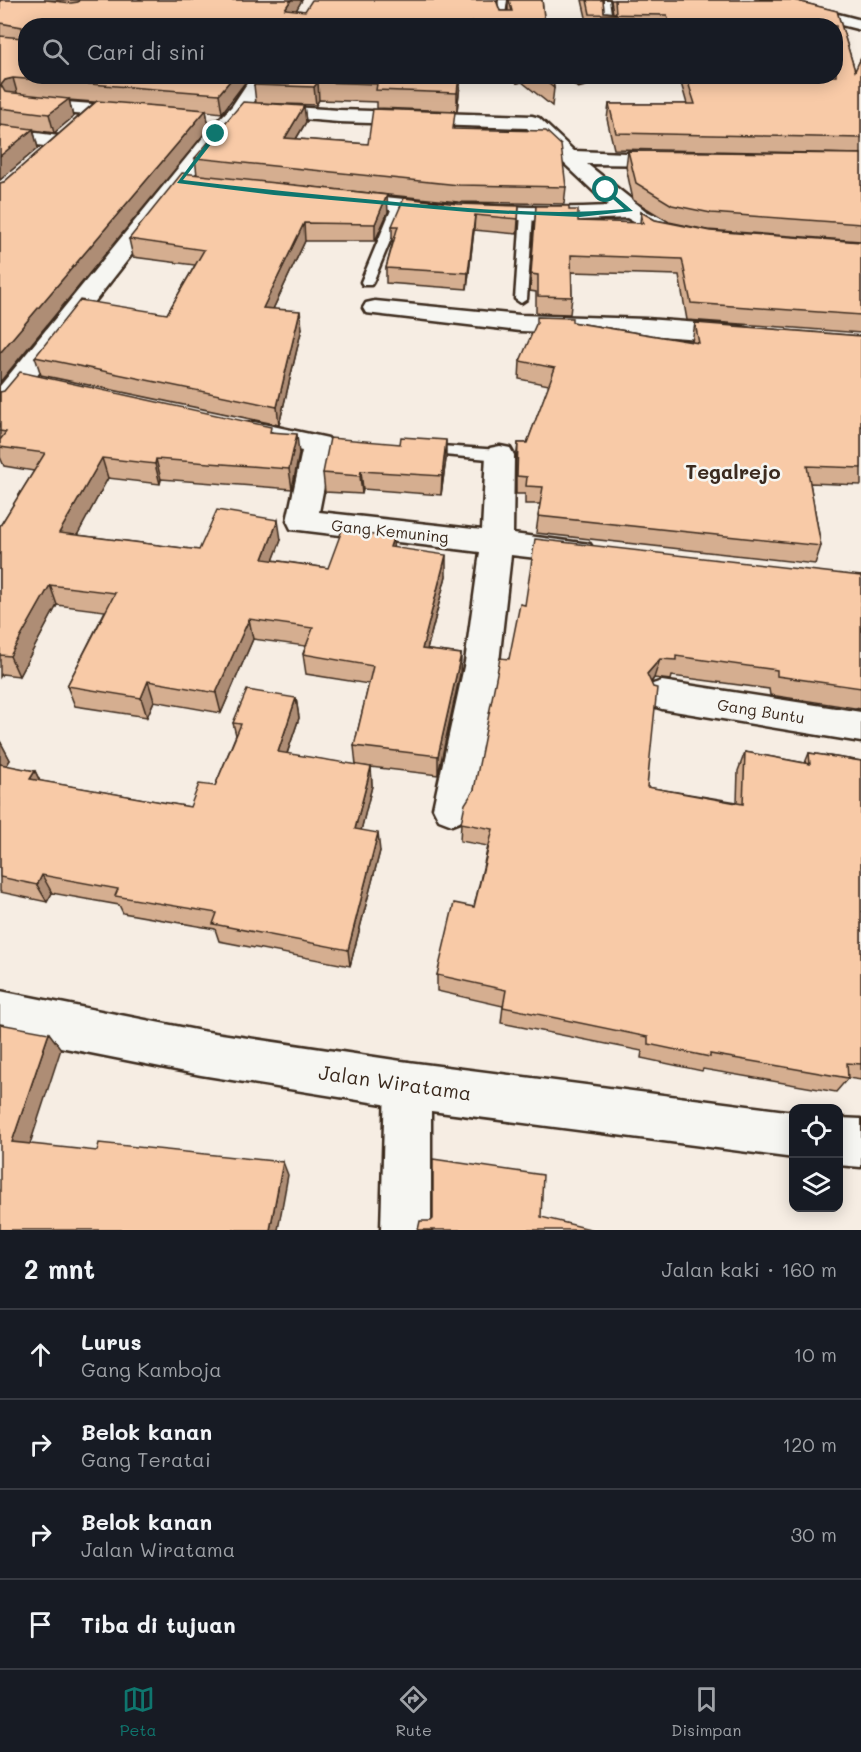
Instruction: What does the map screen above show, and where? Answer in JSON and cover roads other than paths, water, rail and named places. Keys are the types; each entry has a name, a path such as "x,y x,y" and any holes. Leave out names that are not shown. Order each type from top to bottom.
{"street":[{"path":"764,0 826,18"},
{"path":"843,23 860,28"},
{"path":"0,404 18,380 190,183 256,84"},
{"path":"18,104 149,115"},
{"path":"42,157 94,111"},
{"path":"199,118 339,116 532,122 629,211 660,229 707,239"},
{"path":"0,134 59,142"},
{"path":"571,157 687,159"},
{"path":"327,198 527,214 580,215 629,211"},
{"path":"375,308 519,323 646,327 761,335"},
{"path":"18,380 52,388"},
{"name":"Gang Kemuning","path":"226,425 323,445 302,521 603,554"},
{"path":"452,808 482,662 497,543 500,455"},
{"name":"Gang Buntu","path":"662,695 861,727"},
{"name":"Jalan Wiratama","path":"0,1013 201,1053 408,1085 789,1134"},
{"path":"406,1230 408,1085"},
{"path":"843,1141 861,1143"}],"lane":[{"path":"502,0 502,18"},
{"path":"605,0 608,18"},
{"path":"367,282 399,205"},
{"path":"521,299 527,214"},
{"path":"414,449 500,455"}],"district":[{"name":"Tegalrejo","path":"733,472"}]}
